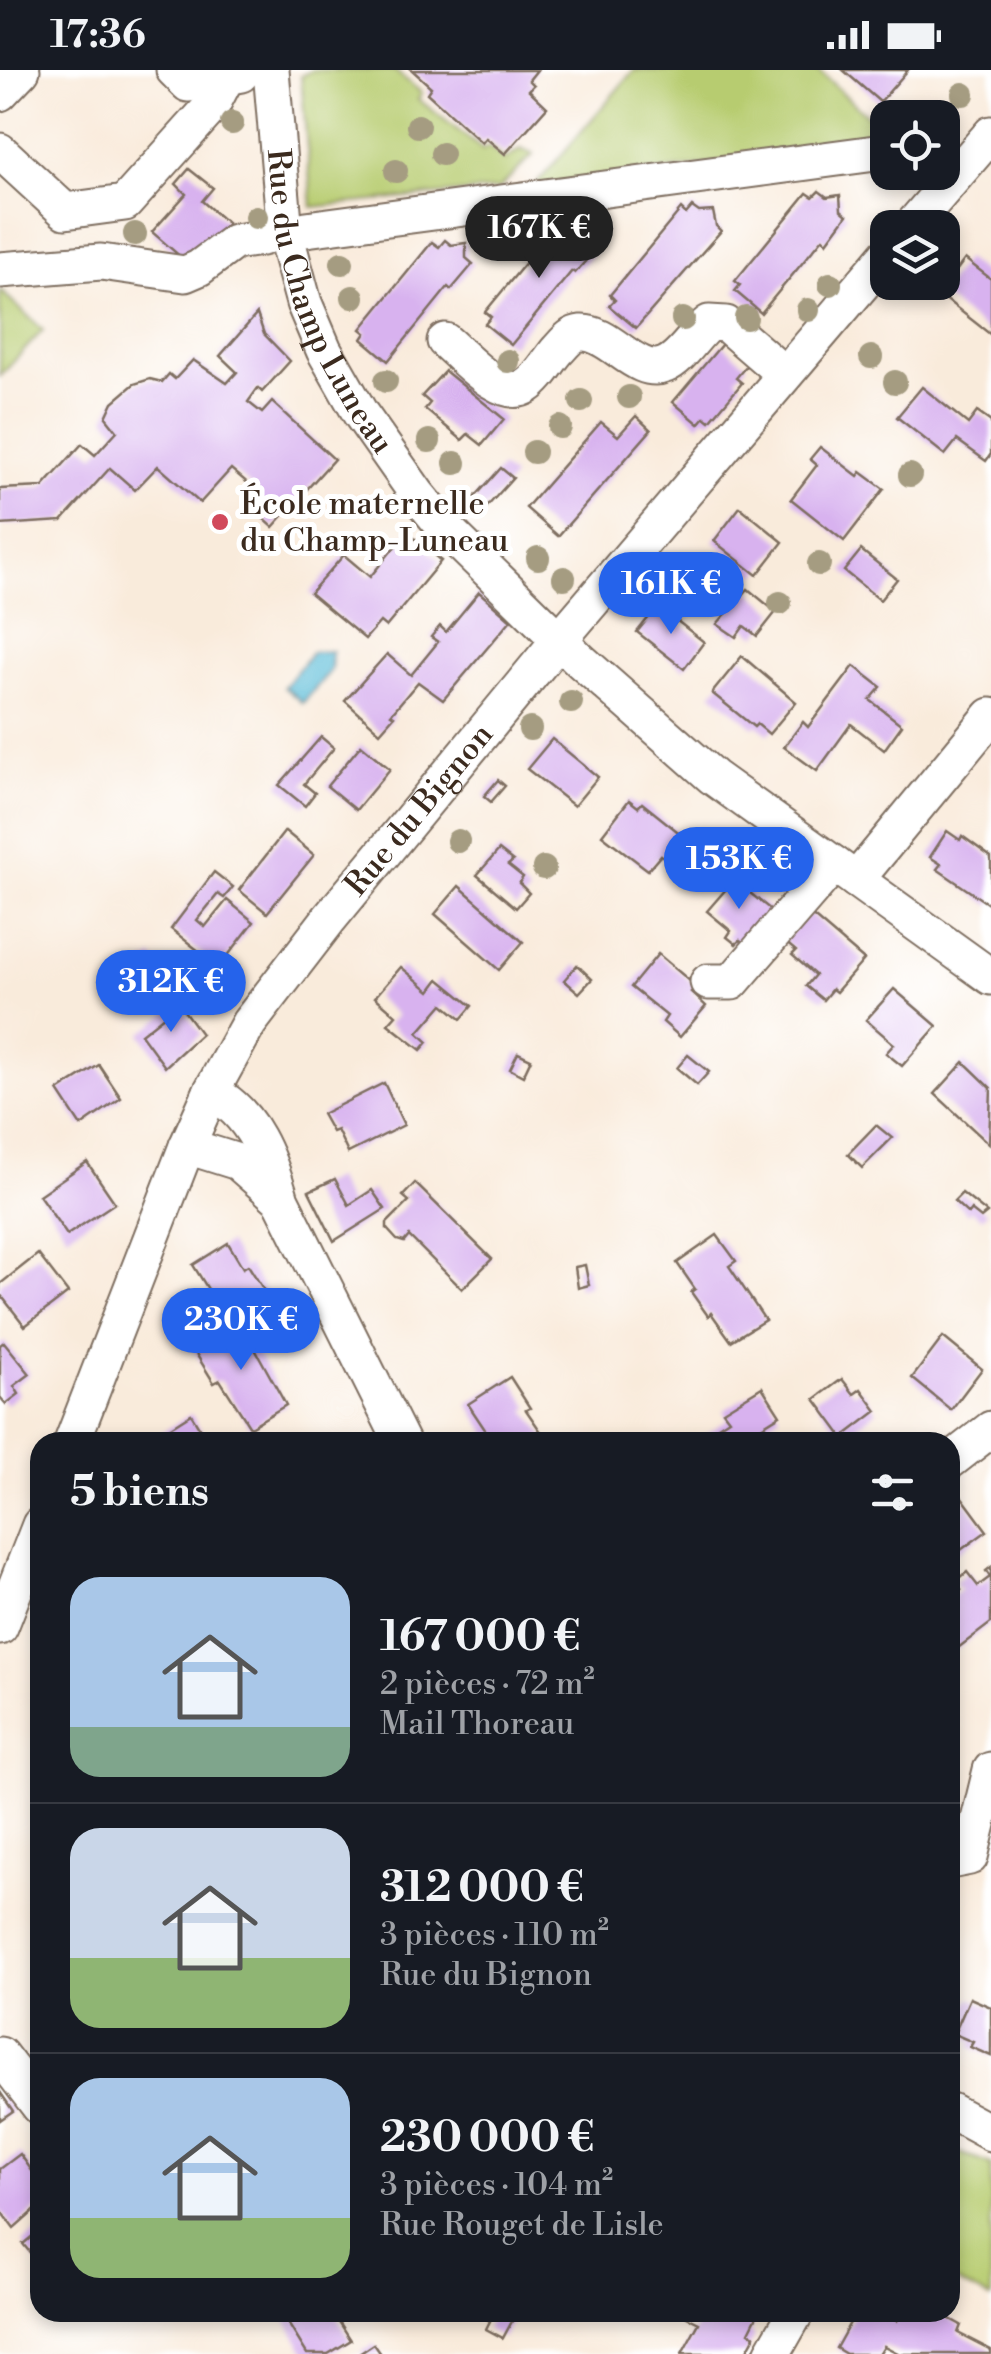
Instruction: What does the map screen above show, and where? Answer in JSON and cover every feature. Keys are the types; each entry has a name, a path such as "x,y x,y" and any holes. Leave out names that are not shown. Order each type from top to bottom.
{"street":[{"path":"0,93 22,70"},
{"path":"174,70 188,84 261,70"},
{"name":"Rue du Champ Luneau","path":"271,70 285,233 304,303 324,350 360,414 417,494 445,528 560,639 714,777 991,976"},
{"path":"0,151 65,211 125,203 212,108 226,76"},
{"path":"925,210 991,134"},
{"path":"306,229 870,154"},
{"path":"0,270 101,262 185,274 234,242 262,238"},
{"name":"Rue du Bignon","path":"76,1432 211,1092 235,1046 272,990 560,639 870,275"},
{"path":"446,341 496,386 522,389 568,339 582,333 648,366 661,367 709,323 718,323 726,324 784,374"},
{"path":"708,982 732,982 845,872 991,716"},
{"path":"211,1092 242,1113 397,1432"},
{"path":"188,1146 238,1162 281,1200"},
{"path":"960,1453 991,1429"},
{"path":"0,1627 30,1550"},
{"path":"960,1859 970,1857 991,1770"},
{"path":"0,2055 30,2094"},
{"path":"960,2117 991,2137"},
{"path":"960,2136 991,2137"},
{"path":"772,2354 790,2322"}],"green space":[{"path":"312,70 394,70 422,93 418,99 483,150 488,146 505,160 521,149 534,154 499,189 312,207 301,76"},
{"path":"634,70 818,70 870,118 870,143 533,188"},
{"path":"0,290 43,330 0,376"},
{"path":"960,2153 991,2165 991,2299 960,2283"}],"water":[{"path":"332,651 331,670 303,703 284,687 312,652"}],"building":[{"path":"412,70 537,70 529,80 534,85 529,90 547,107 505,154 486,138 482,143 427,93 431,87"},
{"path":"843,70 908,70 878,100"},
{"path":"189,169 213,188 202,201 227,223 190,265 152,232 186,194 176,184"},
{"path":"819,191 827,197 840,195 841,210 847,215 761,313 735,291 740,285 735,281 807,193 813,197"},
{"path":"692,207 699,212 713,211 721,231 636,328 609,306 615,300 610,295 681,209 686,214"},
{"path":"568,224 574,229 589,226 591,243 597,248 575,273 572,271 511,345 485,324 491,317 485,312 556,226 562,230"},
{"path":"445,240 451,245 466,243 466,258 473,264 451,290 448,287 388,361 362,339 366,333 361,329 432,242 439,247"},
{"path":"965,259 991,279 991,335 947,300 960,300 960,266"},
{"path":"257,314 264,334 290,361 262,392 258,388 248,402 262,413 272,402 334,459 273,527 245,502 256,490 231,469 200,503 158,466 135,490 110,468 62,521 0,525 0,489 43,487 82,444 95,455 117,431 106,417 113,402 134,384 150,379 162,382 169,374 175,379 193,360 227,383 237,372 220,356"},
{"path":"722,344 747,365 736,378 742,383 710,421 705,417 699,424 673,402"},
{"path":"445,371 504,419 482,445 468,434 462,440 425,409 430,403 422,396"},
{"path":"922,387 968,424 977,412 991,422 991,454 986,461 957,440 945,455 897,417"},
{"path":"636,416 651,430 558,536 526,508 601,422 618,436"},
{"path":"820,447 858,476 861,472 884,489 844,541 791,499 817,465 810,459"},
{"path":"501,468 513,478 485,509 474,498"},
{"path":"740,507 783,542 757,575 714,541"},
{"path":"407,532 441,561 386,627 380,622 365,639 310,593 344,555 370,577"},
{"path":"861,550 897,579 880,600 844,571"},
{"path":"748,589 776,612 757,636 744,626 736,637 717,624"},
{"path":"479,592 511,620 443,700 418,682 380,732 345,701 387,654 411,675 438,642 431,637 440,626 446,632"},
{"path":"658,606 704,642 684,669 637,632"},
{"path":"742,656 796,702 769,734 757,724 754,727 712,693"},
{"path":"854,666 881,687 870,700 902,725 884,750 851,724 817,771 784,747 803,722 808,727"},
{"path":"321,737 334,748 304,784 315,793 305,806 279,785"},
{"path":"552,739 598,777 574,806 527,769"},
{"path":"361,745 390,769 356,810 327,786"},
{"path":"498,780 505,786 491,802 484,796"},
{"path":"629,800 638,807 642,803 682,835 665,858 661,855 648,870 602,835"},
{"path":"285,831 314,855 267,913 239,890"},
{"path":"947,831 960,840 962,836 991,857 991,906 937,869 941,864 930,857"},
{"path":"499,850 513,861 508,865 523,877 519,883 529,893 516,908 477,875"},
{"path":"214,872 233,887 224,898 218,894 197,920 205,927 227,900 254,922 219,967 171,929"},
{"path":"734,880 771,910 744,943 740,940 736,944 727,937 731,931 707,911"},
{"path":"459,886 523,942 499,970 435,914"},
{"path":"809,913 864,960 836,992 832,989 823,1000 806,986 815,975 792,955 796,951 784,941"},
{"path":"658,954 697,987 691,992 706,1006 680,1037 663,1022 667,1016 631,987"},
{"path":"153,957 172,983 155,995 136,969"},
{"path":"577,965 592,979 579,993 564,980"},
{"path":"401,967 430,991 439,979 472,1006 461,1019 443,1004 418,1033 428,1042 421,1050 388,1024 396,1015 375,997"},
{"path":"894,989 937,1026 902,1066 886,1053 894,1044 866,1020"},
{"path":"179,1004 201,1034 165,1067 141,1034"},
{"path":"518,1053 531,1059 523,1076 510,1069"},
{"path":"688,1055 709,1072 697,1085 677,1068"},
{"path":"964,1062 991,1088 989,1144 935,1094"},
{"path":"99,1065 121,1098 81,1126 58,1091"},
{"path":"384,1083 404,1125 348,1153 337,1130 332,1132 322,1114"},
{"path":"876,1125 892,1138 862,1168 848,1154"},
{"path":"87,1162 115,1203 67,1235 39,1195"},
{"path":"335,1179 349,1205 372,1190 385,1209 334,1241 309,1191"},
{"path":"415,1183 492,1259 462,1289 409,1236 404,1242 397,1240 387,1229 387,1223 409,1201 403,1196"},
{"path":"962,1193 987,1213 981,1218 971,1210 968,1214 954,1201"},
{"path":"717,1235 736,1261 729,1266 765,1320 731,1341 691,1292 695,1289 677,1263"},
{"path":"228,1243 269,1298 229,1323 193,1265"},
{"path":"38,1254 68,1293 25,1326 0,1294 0,1284"},
{"path":"585,1265 589,1285 578,1288 575,1267"},
{"path":"239,1320 286,1405 250,1427 220,1380 214,1383 193,1349"},
{"path":"943,1337 982,1369 951,1410 912,1378"},
{"path":"4,1342 30,1374 14,1386 19,1394 6,1404 0,1397 0,1345"},
{"path":"510,1377 541,1432 487,1432 468,1404"},
{"path":"842,1379 854,1394 861,1389 877,1411 850,1432 839,1432 815,1399"},
{"path":"762,1387 780,1415 753,1432 709,1432 729,1419 723,1411"},
{"path":"191,1414 202,1432 162,1432"},
{"path":"960,1495 987,1531 960,1551"},
{"path":"991,1567 991,1623 960,1646 960,1578 967,1572 978,1586 990,1577 986,1571"},
{"path":"970,1998 991,2007 991,2056 970,2047 973,2042 960,2037 960,2020"},
{"path":"0,2092 13,2111 0,2120"},
{"path":"20,2154 30,2168 30,2215 14,2229 0,2210 0,2169"},
{"path":"287,2322 339,2322 351,2340 328,2354 307,2354"},
{"path":"490,2322 512,2322 503,2338 486,2329"},
{"path":"754,2322 749,2332 755,2336 745,2354 682,2354 699,2323"},
{"path":"850,2322 955,2322 961,2325 958,2333 991,2350 991,2354 900,2354 884,2346 879,2354 846,2354 836,2348"},
{"path":"374,2344 381,2354 359,2354"}],"place":[{"name":"École maternelle du Champ-Luneau","path":"220,522"}]}
